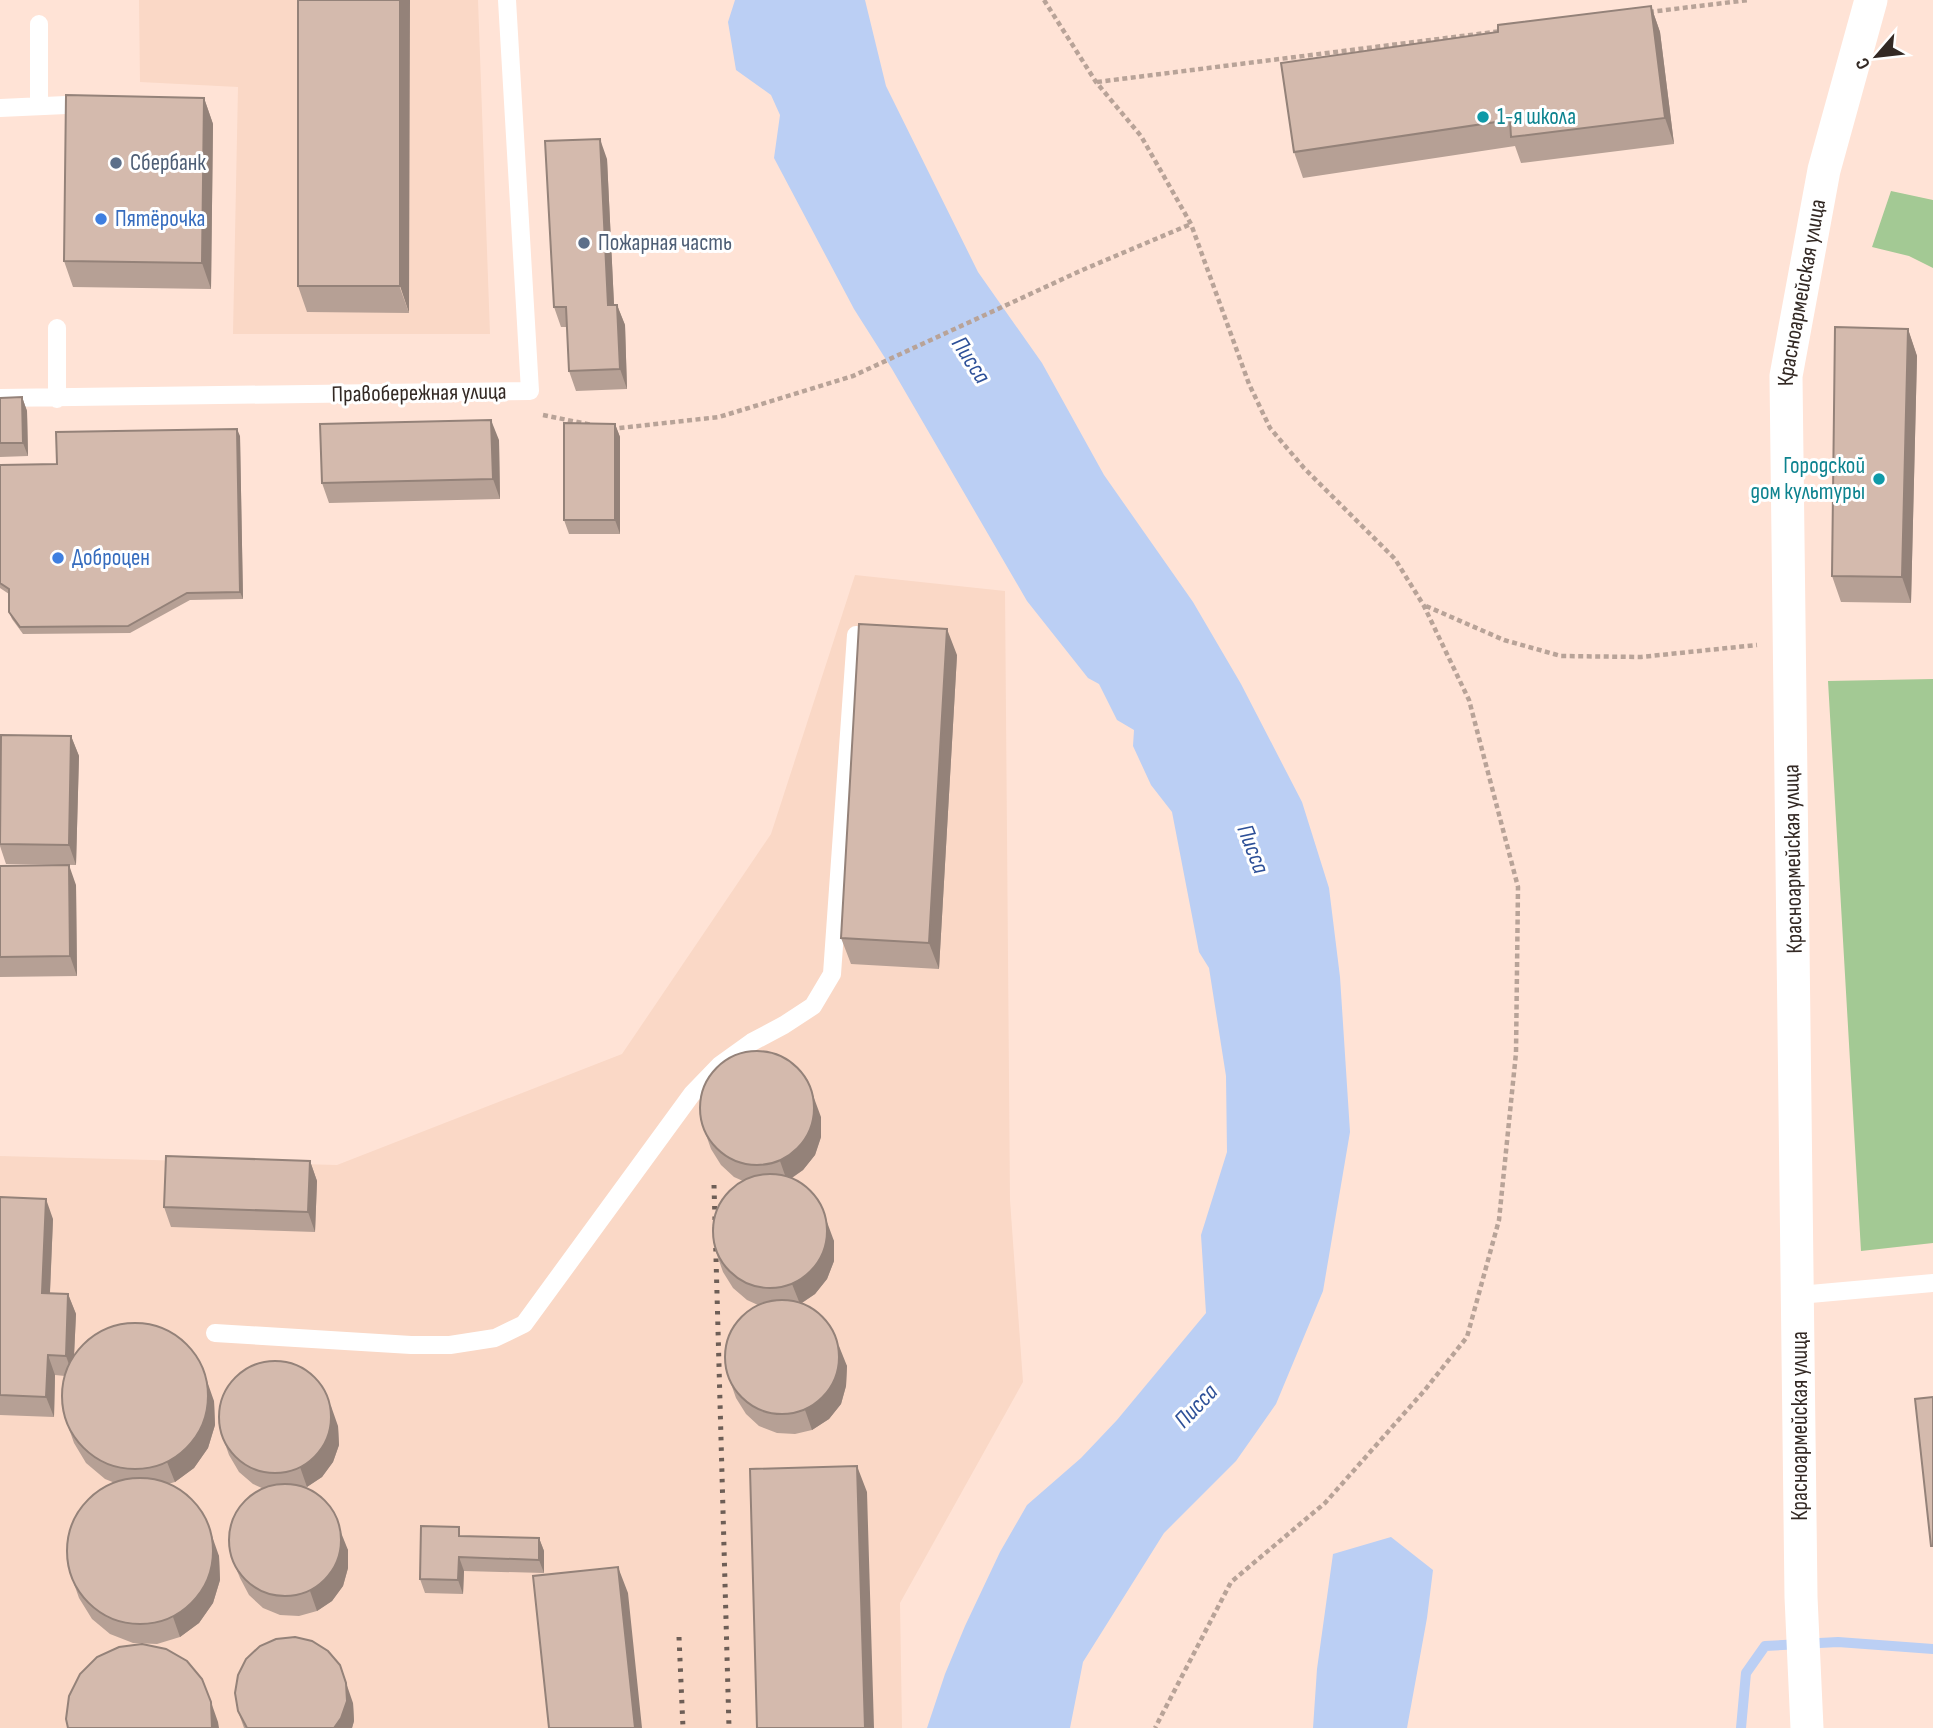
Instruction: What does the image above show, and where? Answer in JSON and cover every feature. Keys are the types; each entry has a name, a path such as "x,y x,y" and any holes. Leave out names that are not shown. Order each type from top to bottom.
{"street":[{"name":"Красноармейская улица","path":"1807,1728 1801,1597 1786,376 1824,170 1871,0"}],"lane":[{"name":"Правобережная улица","path":"0,398 530,391 507,0"},
{"path":"38,106 39,24"},
{"path":"0,108 103,104"},
{"path":"57,328 57,399"},
{"path":"215,1333 450,1345 495,1338 524,1324 692,1094 720,1065 752,1042 813,1006 832,974 856,635"},
{"path":"1799,1295 1933,1283"}],"path":[{"path":"1044,0 1096,82 1141,136 1191,224 1249,384 1270,428 1304,468 1395,559 1424,606 1469,699 1518,887 1516,1053 1499,1220 1467,1337 1424,1391 1325,1503 1231,1581 1155,1728"},
{"path":"1638,14 1749,0"},
{"path":"1096,82 1513,29"},
{"path":"530,391 538,414 615,429 719,418 853,376 1080,271 1191,224"},
{"path":"1424,606 1504,640 1561,656 1641,657 1790,642"}],"shaded area":[{"path":"139,0 478,0 490,334 233,334 238,87 140,82"},
{"path":"855,575 1005,591 1010,1200 1023,1382 900,1603 902,1728 0,1728 0,1156 337,1165 622,1054 771,834"}],"green space":[{"path":"1891,191 1933,200 1933,268 1909,256 1872,247"},
{"path":"1933,679 1933,1243 1861,1251 1828,681"}],"water":[{"name":"Писса","path":"735,0 865,0 886,86 978,272 1042,363 1104,475 1193,602 1241,684 1302,802 1329,888 1340,977 1350,1132 1323,1291 1276,1404 1236,1461 1164,1533 1083,1662 1070,1728 927,1728 965,1626 1000,1552 1027,1505 1081,1458 1117,1420 1206,1313 1201,1235 1227,1152 1226,1076 1209,968 1199,952 1172,812 1151,785 1133,746 1134,730 1117,720 1099,684 1088,678 1027,601 892,369 854,309 774,158 780,115 771,95 736,70 728,22"},
{"path":"1391,1537 1433,1570 1407,1728 1313,1728 1317,1669 1333,1554"}],"building":[{"path":"298,0 400,0 400,286 298,286"},
{"name":"1-я школа","path":"1651,6 1665,118 1511,137 1510,120 1294,152 1281,63 1498,32 1498,25"},
{"path":"66,95 204,98 202,263 64,261"},
{"name":"Пожарная часть","path":"600,139 608,305 617,305 620,369 569,371 566,307 554,307 545,141"},
{"name":"Городской дом культуры","path":"1835,327 1908,329 1902,577 1832,576"},
{"path":"22,397 23,443 0,443 0,398"},
{"path":"491,420 493,479 322,483 320,424"},
{"path":"564,423 615,424 615,520 564,520"},
{"path":"237,429 240,592 187,593 128,626 20,627 9,612 9,589 0,583 0,465 57,464 56,432"},
{"path":"859,624 947,629 929,943 841,938"},
{"path":"1,735 71,736 69,845 0,844"},
{"path":"69,865 70,956 0,957 0,866"},
{"path":"757,1051 779,1055 797,1068 810,1086 814,1108 810,1130 797,1148 779,1161 757,1165 735,1161 717,1148 704,1130 700,1108 704,1086 717,1068 735,1055"},
{"path":"166,1156 310,1161 308,1212 164,1207"},
{"path":"770,1174 792,1178 810,1191 823,1209 827,1231 823,1253 810,1271 792,1284 770,1288 748,1284 730,1271 717,1253 713,1231 717,1209 730,1191 748,1178"},
{"path":"0,1197 46,1199 42,1293 68,1294 66,1356 48,1355 46,1397 0,1395"},
{"path":"782,1300 804,1304 814,1309 830,1325 835,1335 839,1357 835,1379 830,1389 814,1405 804,1410 782,1414 760,1410 750,1405 734,1389 729,1379 725,1357 729,1335 734,1325 750,1309 760,1304"},
{"path":"135,1323 163,1329 186,1345 202,1368 208,1396 202,1424 186,1447 163,1463 135,1469 107,1463 84,1447 68,1424 62,1396 68,1368 84,1345 107,1329"},
{"path":"275,1361 296,1366 314,1378 326,1396 331,1417 326,1438 314,1456 296,1468 275,1473 254,1468 236,1456 224,1438 219,1417 224,1396 236,1378 254,1366"},
{"path":"1933,1397 1933,1546 1931,1546 1915,1399"},
{"path":"857,1466 865,1728 757,1728 750,1469"},
{"path":"140,1478 168,1484 191,1500 207,1523 213,1551 207,1579 191,1602 168,1618 140,1624 112,1618 89,1602 73,1579 67,1551 73,1523 89,1500 112,1484"},
{"path":"285,1484 306,1489 324,1501 336,1519 341,1540 336,1561 324,1579 306,1591 285,1596 264,1591 246,1579 234,1561 229,1540 234,1519 246,1501 264,1489"},
{"path":"421,1526 459,1527 459,1536 539,1538 539,1560 459,1557 458,1580 420,1579"},
{"path":"618,1567 635,1728 549,1728 533,1576"},
{"path":"295,1637 312,1641 328,1651 340,1665 346,1683 347,1701 341,1718 334,1728 247,1728 238,1711 235,1693 238,1675 246,1659 260,1646 276,1639"},
{"path":"142,1644 166,1649 187,1661 202,1679 211,1702 212,1728 68,1728 66,1719 69,1696 80,1674 97,1657 119,1647"}],"waterway":[{"path":"1741,1728 1746,1673 1765,1646 1838,1642 1933,1649"}],"railway":[{"path":"714,1185 729,1728"},
{"path":"679,1637 683,1728"}],"place":[{"name":"1-я школа","path":"1483,117"},
{"name":"Сбербанк","path":"116,163"},
{"name":"Пятёрочка","path":"101,219"},
{"name":"Пожарная часть","path":"584,243"},
{"name":"Городской дом культуры","path":"1879,479"},
{"name":"Доброцен","path":"58,558"}]}
